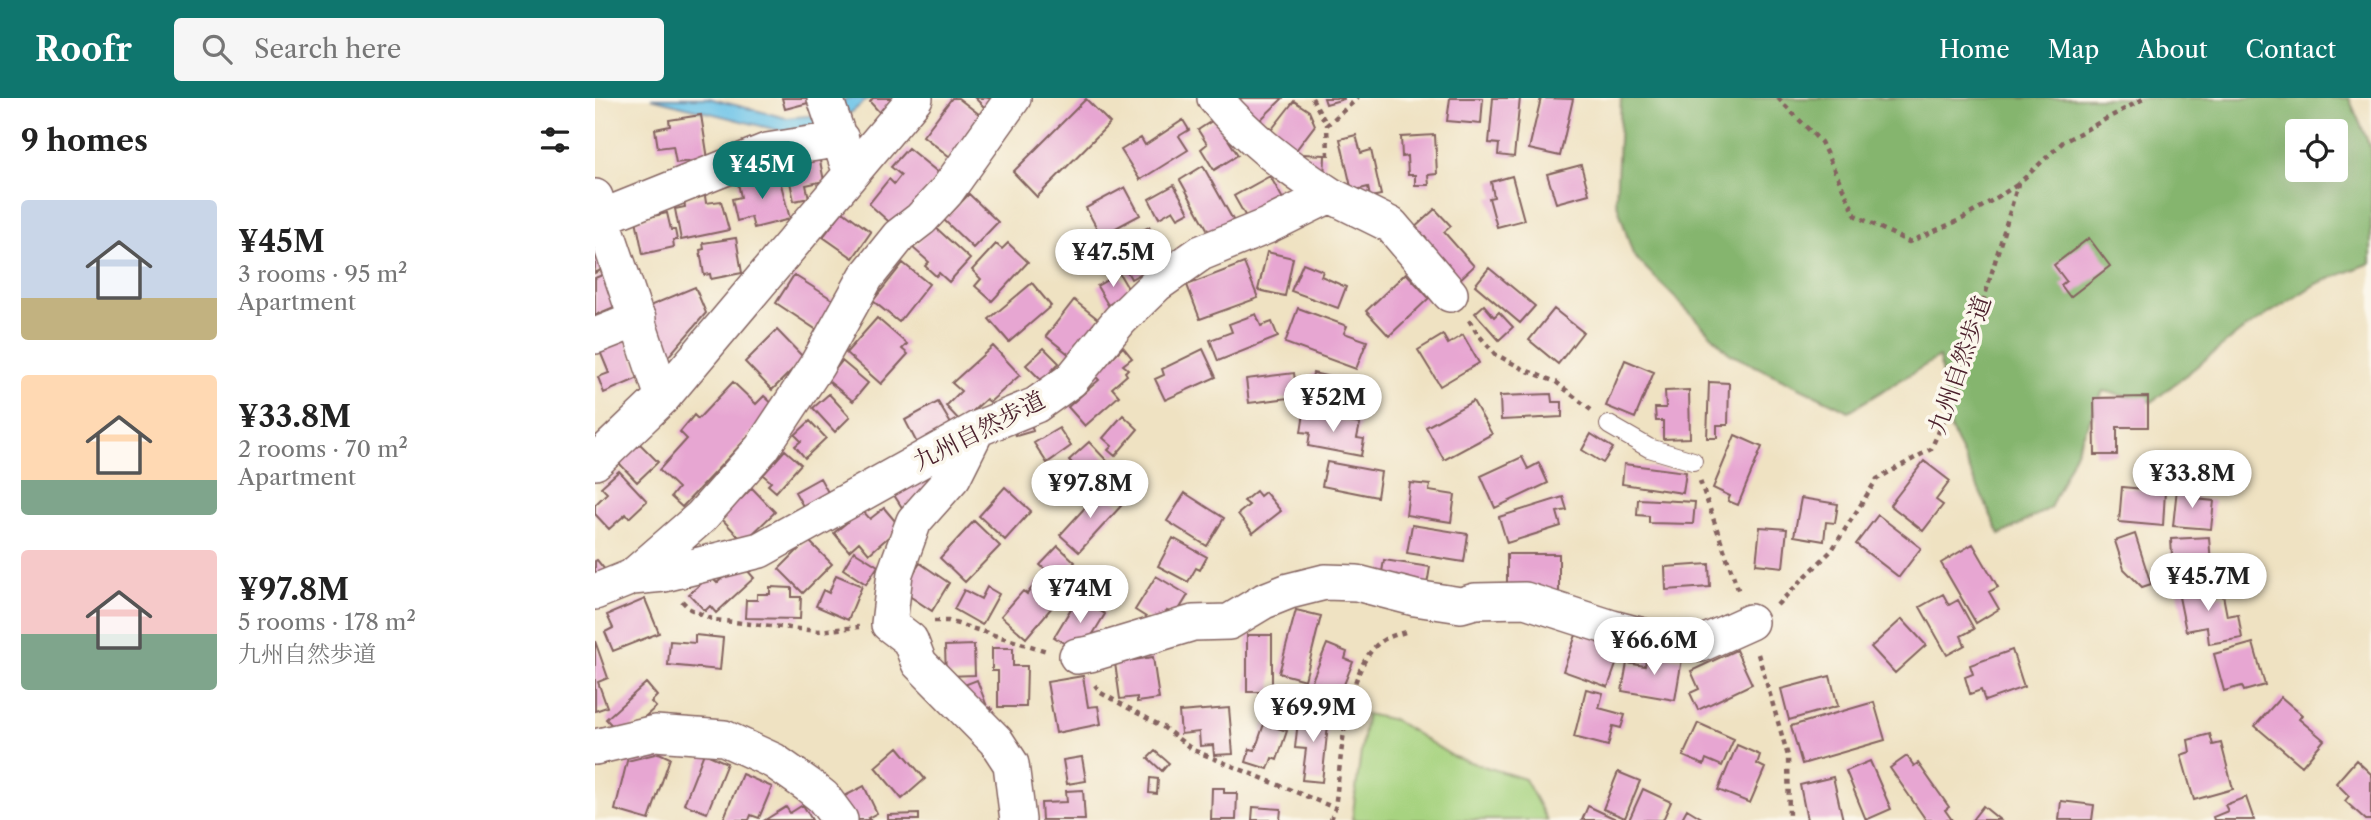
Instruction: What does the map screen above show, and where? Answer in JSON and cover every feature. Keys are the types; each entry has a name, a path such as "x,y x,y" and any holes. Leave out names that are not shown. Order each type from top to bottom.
{"street":[{"path":"825,98 846,156"},
{"path":"595,462 663,397 846,156 915,98"},
{"path":"632,577 701,517 762,449 817,365 866,277 899,236 921,219 946,192 1013,98"},
{"path":"1215,98 1232,119 1266,150 1330,195 1391,225 1450,294"},
{"path":"663,397 598,211 767,151 846,156"},
{"name":"九州自然歩道","path":"595,592 632,577 664,574 760,550 978,429 1036,405 1071,380 1120,320 1157,284 1201,253 1267,226 1330,195"},
{"path":"595,336 638,320"},
{"path":"978,429 953,477 914,521 895,573 889,624 910,640 919,663 996,741 1011,764 1018,820"},
{"path":"1077,656 1193,623 1229,622 1264,601 1289,591 1325,582 1357,583 1415,598 1461,605 1475,601 1525,600 1612,628 1669,641 1701,644 1750,622"},
{"path":"595,747 655,733 724,738 774,761 808,785 823,797 840,820"}],"lane":[{"path":"1609,425 1649,448 1693,461"}],"path":[{"path":"1312,98 1327,125 1330,195"},
{"path":"1327,125 1358,98"},
{"path":"1778,98 1821,142 1856,216 1909,242 1962,219 2018,184 2063,142 2145,98"},
{"name":"九州自然歩道","path":"1750,622 1774,608 1832,550 1877,479 1931,449 1956,393 2018,184"},
{"path":"1450,294 1476,333 1495,354 1556,382 1609,425"},
{"path":"1693,461 1750,622 1788,755 1789,820"},
{"path":"676,595 690,609 714,620 818,631 913,621 948,621 1044,651 1077,656 1101,693 1163,727 1193,750 1335,808"},
{"path":"1331,820 1335,808 1349,702 1359,671 1378,644 1393,635 1413,630"}],"green space":[{"path":"1621,98 2349,98 2371,149 2371,263 2316,284 2240,332 2152,402 2103,391 2050,508 2000,535 1951,430 1939,357 1849,411 1730,354 1633,255 1616,200"},
{"path":"1366,714 1394,720 1454,757 1525,779 1547,820 1352,820"}],"water":[{"path":"651,98 708,98 786,118 817,115 848,98 869,98 852,112 821,128 785,132"}],"building":[{"path":"782,98 807,98 808,103 785,109"},
{"path":"873,98 901,98 882,115 870,102"},
{"path":"952,98 958,98 980,115 965,135 970,139 954,160 923,136"},
{"path":"975,98 995,98 985,108"},
{"path":"1229,98 1283,98 1255,125"},
{"path":"1324,98 1344,98 1344,99 1326,104"},
{"path":"1450,98 1483,98 1481,124 1447,121"},
{"path":"1493,98 1520,98 1514,157 1498,155 1499,144 1489,143"},
{"path":"1541,98 1573,99 1560,156 1529,149"},
{"path":"1086,99 1110,123 1037,197 1013,172"},
{"path":"1294,101 1309,111 1315,125 1290,158 1265,138"},
{"path":"701,115 708,159 676,163 673,146 658,148 655,129 670,126 669,120"},
{"path":"1215,119 1238,155 1214,170 1201,149 1207,144 1198,130"},
{"path":"1183,120 1189,130 1179,136 1188,150 1140,180 1121,150 1141,138 1145,145"},
{"path":"1356,135 1361,153 1371,150 1381,195 1370,197 1368,187 1352,191 1340,139"},
{"path":"1435,135 1437,174 1428,175 1429,185 1415,185 1415,175 1408,175 1407,156 1402,157 1401,137"},
{"path":"908,148 940,174 896,228 869,204 889,179 894,184 901,175 891,167"},
{"path":"1301,154 1325,155 1324,182"},
{"path":"819,156 824,181 806,185 809,198 794,201 786,163"},
{"path":"1581,165 1589,194 1556,203 1547,174"},
{"path":"1203,166 1233,220 1210,234 1180,180"},
{"path":"778,173 790,219 754,228 751,217 737,221 732,199 741,197 738,183"},
{"path":"1270,176 1283,199 1247,219 1234,196"},
{"path":"1512,176 1524,220 1497,227 1489,198 1494,197 1491,182"},
{"path":"1174,185 1189,212 1178,218 1173,210 1159,218 1149,199"},
{"path":"1125,187 1140,215 1101,236 1086,208"},
{"path":"969,194 998,222 973,248 944,220"},
{"path":"705,196 706,203 721,201 729,230 681,240 675,209 685,207 684,200"},
{"path":"1435,209 1451,226 1444,232 1474,266 1457,282 1411,231"},
{"path":"843,211 871,232 853,258 823,237"},
{"path":"667,213 671,230 675,230 677,240 673,240 674,247 643,254 636,220"},
{"path":"933,225 970,259 949,282 939,273 936,276 925,266 929,262 913,248"},
{"path":"1149,227 1167,259 1131,279 1110,240 1126,231 1129,237"},
{"path":"736,238 742,273 711,279 710,274 704,275 700,250 704,249 703,243"},
{"path":"2089,238 2110,266 2070,297 2061,285 2066,281 2054,265"},
{"path":"1008,243 1028,262 992,301 975,286 981,279 972,270 996,244 1002,249"},
{"path":"595,250 603,269 595,273"},
{"path":"1267,252 1293,258 1285,296 1258,290"},
{"path":"903,263 929,284 899,322 873,301"},
{"path":"1244,263 1258,298 1200,319 1187,285"},
{"path":"1303,263 1323,271 1321,276 1346,287 1338,308 1291,291"},
{"path":"1489,268 1535,306 1520,323 1475,285"},
{"path":"607,273 619,305 595,315 595,278"},
{"path":"1119,273 1130,292 1108,305 1097,286"},
{"path":"1406,273 1429,298 1389,336 1366,311"},
{"path":"794,275 835,301 817,330 776,303"},
{"path":"1032,283 1051,306 1009,342 989,319"},
{"path":"695,287 706,313 668,357 647,307"},
{"path":"1074,300 1099,320 1071,356 1046,336"},
{"path":"1484,305 1494,317 1499,312 1513,327 1499,340 1475,313"},
{"path":"1298,308 1347,326 1344,333 1367,341 1356,369 1285,343"},
{"path":"1554,309 1583,332 1558,364 1529,340"},
{"path":"1256,314 1261,326 1272,322 1278,337 1218,361 1210,340 1232,332 1229,324"},
{"path":"877,318 907,344 902,349 908,354 881,384 846,353"},
{"path":"777,330 804,358 772,390 745,362"},
{"path":"1443,335 1448,344 1463,335 1479,363 1440,386 1418,350"},
{"path":"625,338 641,377 604,393 598,377 609,373 599,349"},
{"path":"993,346 1020,375 990,402 986,399 961,422 946,406 961,391 952,383"},
{"path":"1123,347 1132,358 1123,365 1128,369 1125,372 1127,375 1112,388 1119,396 1085,426 1068,407 1099,380 1089,369 1112,358"},
{"path":"1044,348 1059,363 1042,381 1026,365"},
{"path":"1203,349 1216,377 1165,400 1155,379 1164,375 1162,369"},
{"path":"1625,360 1654,372 1635,418 1606,406"},
{"path":"842,361 868,383 853,401 827,380"},
{"path":"1294,373 1297,397 1249,403 1246,379"},
{"path":"1313,373 1356,383 1349,413 1306,404"},
{"path":"733,382 756,404 764,396 776,407 682,507 671,497 678,488 659,470 687,439 680,432 694,415 698,419"},
{"path":"1709,382 1729,383 1728,425 1717,425 1717,438 1707,438"},
{"path":"1689,390 1690,438 1663,439 1663,421 1656,421 1655,408 1666,408 1665,391"},
{"path":"829,394 850,417 835,432 813,408"},
{"path":"1551,394 1552,402 1562,402 1562,417 1501,420 1500,396"},
{"path":"2148,397 2148,427 2117,427 2117,455 2095,455 2094,398"},
{"path":"1473,401 1492,434 1444,460 1426,427"},
{"path":"938,402 954,429 920,449 905,420"},
{"path":"1304,413 1360,424 1357,438 1364,439 1361,456 1308,446 1310,433 1301,432"},
{"path":"1123,415 1138,429 1115,456 1108,450 1112,446 1103,438"},
{"path":"810,421 826,438 805,458 795,446 801,441 795,435"},
{"path":"1031,423 1033,431 1016,436 1014,428"},
{"path":"1059,428 1071,446 1047,463 1034,443"},
{"path":"1591,434 1613,448 1603,463 1582,450"},
{"path":"1735,435 1762,447 1738,505 1728,501 1730,496 1713,488"},
{"path":"1089,442 1108,462 1088,480 1069,460"},
{"path":"639,443 658,462 637,482 619,463"},
{"path":"785,450 801,464 776,492 768,485 771,482 763,475"},
{"path":"1522,457 1528,469 1539,463 1548,483 1495,508 1481,476"},
{"path":"1924,461 1950,481 1936,500 1943,505 1923,531 1890,505"},
{"path":"942,462 937,485 903,509 894,495"},
{"path":"1327,462 1381,472 1377,497 1322,486"},
{"path":"1624,464 1686,472 1683,493 1622,484"},
{"path":"619,471 647,501 629,518 626,514 609,529 595,514 595,505 607,493 601,487"},
{"path":"820,478 829,494 804,508 795,492"},
{"path":"1410,483 1430,485 1429,491 1455,495 1451,522 1406,515"},
{"path":"1005,487 1031,511 1005,540 979,516"},
{"path":"2122,487 2165,491 2163,526 2119,522"},
{"path":"752,488 775,512 744,542 717,514 738,494 742,498"},
{"path":"2177,488 2196,490 2196,499 2214,501 2211,529 2173,526"},
{"path":"1102,489 1121,506 1079,552 1060,535"},
{"path":"1256,491 1260,496 1265,492 1281,511 1253,533 1238,514 1249,505 1244,501"},
{"path":"1185,493 1224,518 1207,546 1167,521"},
{"path":"1563,497 1567,510 1557,512 1561,526 1507,543 1499,517"},
{"path":"1801,498 1838,504 1835,523 1826,522 1824,541 1794,536"},
{"path":"1638,499 1695,502 1693,524 1649,523 1649,516 1637,515"},
{"path":"884,508 900,527 869,554 859,542 849,551 834,533 862,510 870,519"},
{"path":"1878,515 1921,548 1899,577 1856,544"},
{"path":"974,521 1000,546 965,582 940,558"},
{"path":"1412,525 1468,534 1464,562 1407,553"},
{"path":"1760,527 1787,529 1783,567 1756,564"},
{"path":"2135,534 2151,584 2142,587 2124,569 2115,541"},
{"path":"2209,537 2211,565 2191,567 2192,571 2173,572 2171,539"},
{"path":"1173,538 1207,557 1200,570 1196,568 1188,582 1158,566"},
{"path":"808,540 832,564 803,593 779,569"},
{"path":"1973,544 1998,587 1989,592 1999,609 1976,623 1941,563"},
{"path":"1058,546 1075,562 1058,581 1040,565"},
{"path":"854,551 878,566 866,584 843,569"},
{"path":"1507,554 1559,554 1559,592 1507,592"},
{"path":"1384,560 1430,567 1426,591 1381,578"},
{"path":"595,561 606,571 595,580"},
{"path":"740,562 754,578 716,613 710,606 705,611 689,594 710,576 717,583"},
{"path":"920,563 949,583 932,611 902,591"},
{"path":"1709,564 1710,587 1666,590 1665,567"},
{"path":"836,575 862,586 848,620 816,606 823,590 829,593"},
{"path":"1156,576 1188,595 1175,616 1167,611 1159,625 1135,610"},
{"path":"1037,581 1059,599 1026,638 1001,616 1023,591 1027,594"},
{"path":"2209,581 2212,597 2223,595 2227,616 2238,614 2242,638 2209,644 2207,627 2186,631 2177,587"},
{"path":"770,587 792,588 792,597 801,597 800,619 745,618 746,600 757,600 757,594 770,594"},
{"path":"987,587 999,594 982,625 954,609 964,590 981,599"},
{"path":"1943,594 1949,605 1958,600 1974,629 1961,636 1965,645 1947,655 1920,607"},
{"path":"1078,597 1105,614 1085,647 1070,647 1054,637"},
{"path":"645,599 659,633 613,651 605,632 613,628 607,615"},
{"path":"1296,610 1321,616 1305,680 1279,673"},
{"path":"1902,619 1926,645 1895,673 1871,647"},
{"path":"1586,631 1623,645 1608,687 1563,671 1576,635 1584,638"},
{"path":"695,635 723,638 720,670 668,665 670,641 695,643"},
{"path":"1247,635 1272,635 1272,692 1247,692"},
{"path":"595,641 608,678 598,682 607,707 595,711"},
{"path":"2253,643 2265,685 2244,691 2242,686 2224,691 2214,654"},
{"path":"1327,644 1347,652 1345,659 1353,662 1335,707 1306,695"},
{"path":"974,645 975,675 946,676 945,646"},
{"path":"992,648 1013,648 1013,666 1027,666 1026,707 998,707 998,671 992,671"},
{"path":"1736,650 1752,684 1698,710 1690,693 1699,689 1691,671"},
{"path":"2012,650 2024,687 1985,701 1981,690 1970,694 1965,677 1973,674 1970,665"},
{"path":"1647,653 1682,659 1675,700 1622,691 1627,663 1645,666"},
{"path":"1153,657 1159,699 1137,702 1137,697 1120,699 1115,663"},
{"path":"1083,676 1088,707 1098,706 1101,724 1056,733 1047,682"},
{"path":"1830,676 1838,706 1789,720 1781,689"},
{"path":"977,680 988,709 991,707 995,717 959,687"},
{"path":"646,683 657,696 651,702 656,707 632,728 617,731 606,719"},
{"path":"1586,689 1603,693 1599,708 1625,715 1621,728 1613,726 1608,746 1574,737"},
{"path":"2281,697 2302,715 2299,719 2324,740 2302,766 2255,726"},
{"path":"1874,702 1885,740 1802,764 1791,726"},
{"path":"1229,708 1233,754 1214,755 1213,745 1200,746 1199,732 1181,734 1179,712"},
{"path":"1299,712 1329,715 1322,782 1302,780 1306,749 1295,748"},
{"path":"1698,723 1734,739 1722,766 1706,759 1704,765 1683,756"},
{"path":"1264,724 1287,731 1277,760 1272,758 1268,769 1246,762 1250,749 1255,750"},
{"path":"2210,734 2213,745 2221,743 2233,789 2194,800 2181,755 2190,752 2188,740"},
{"path":"1737,745 1760,755 1757,764 1765,768 1750,803 1718,790"},
{"path":"898,747 925,779 902,799 875,767"},
{"path":"1155,751 1169,763 1162,771 1148,758"},
{"path":"659,753 670,758 649,820 615,810 627,761"},
{"path":"704,753 727,763 707,813 684,804"},
{"path":"1907,756 1914,766 1918,763 1949,807 1945,810 1952,820 1926,820 1890,768"},
{"path":"1082,757 1086,781 1067,784 1063,760"},
{"path":"2356,760 2371,774 2371,820 2366,820 2345,801 2349,796 2336,783"},
{"path":"1870,761 1891,809 1866,820 1846,771"},
{"path":"1618,772 1640,781 1625,818 1603,809"},
{"path":"742,774 772,787 759,818 751,815 749,820 723,820"},
{"path":"1833,777 1843,820 1807,820 1800,785"},
{"path":"1150,778 1158,779 1157,794 1149,793"},
{"path":"864,786 877,813 868,818 870,820 849,820 839,799"},
{"path":"1212,788 1224,788 1224,793 1237,793 1236,820 1211,820"},
{"path":"1643,789 1671,802 1663,820 1629,820"},
{"path":"1083,790 1085,820 1042,820 1041,803 1067,802 1066,791"},
{"path":"2246,797 2254,820 2214,820 2213,817 2228,811 2225,805"},
{"path":"2061,801 2094,805 2092,820 2059,820"},
{"path":"803,805 812,820 765,820 786,807 790,813"},
{"path":"1588,806 1618,820 1582,820"},
{"path":"1983,806 2000,820 1972,820"},
{"path":"1253,807 1281,809 1280,820 1252,820"},
{"path":"1687,809 1705,820 1681,820"},
{"path":"919,814 919,820 888,820 888,815"}]}
